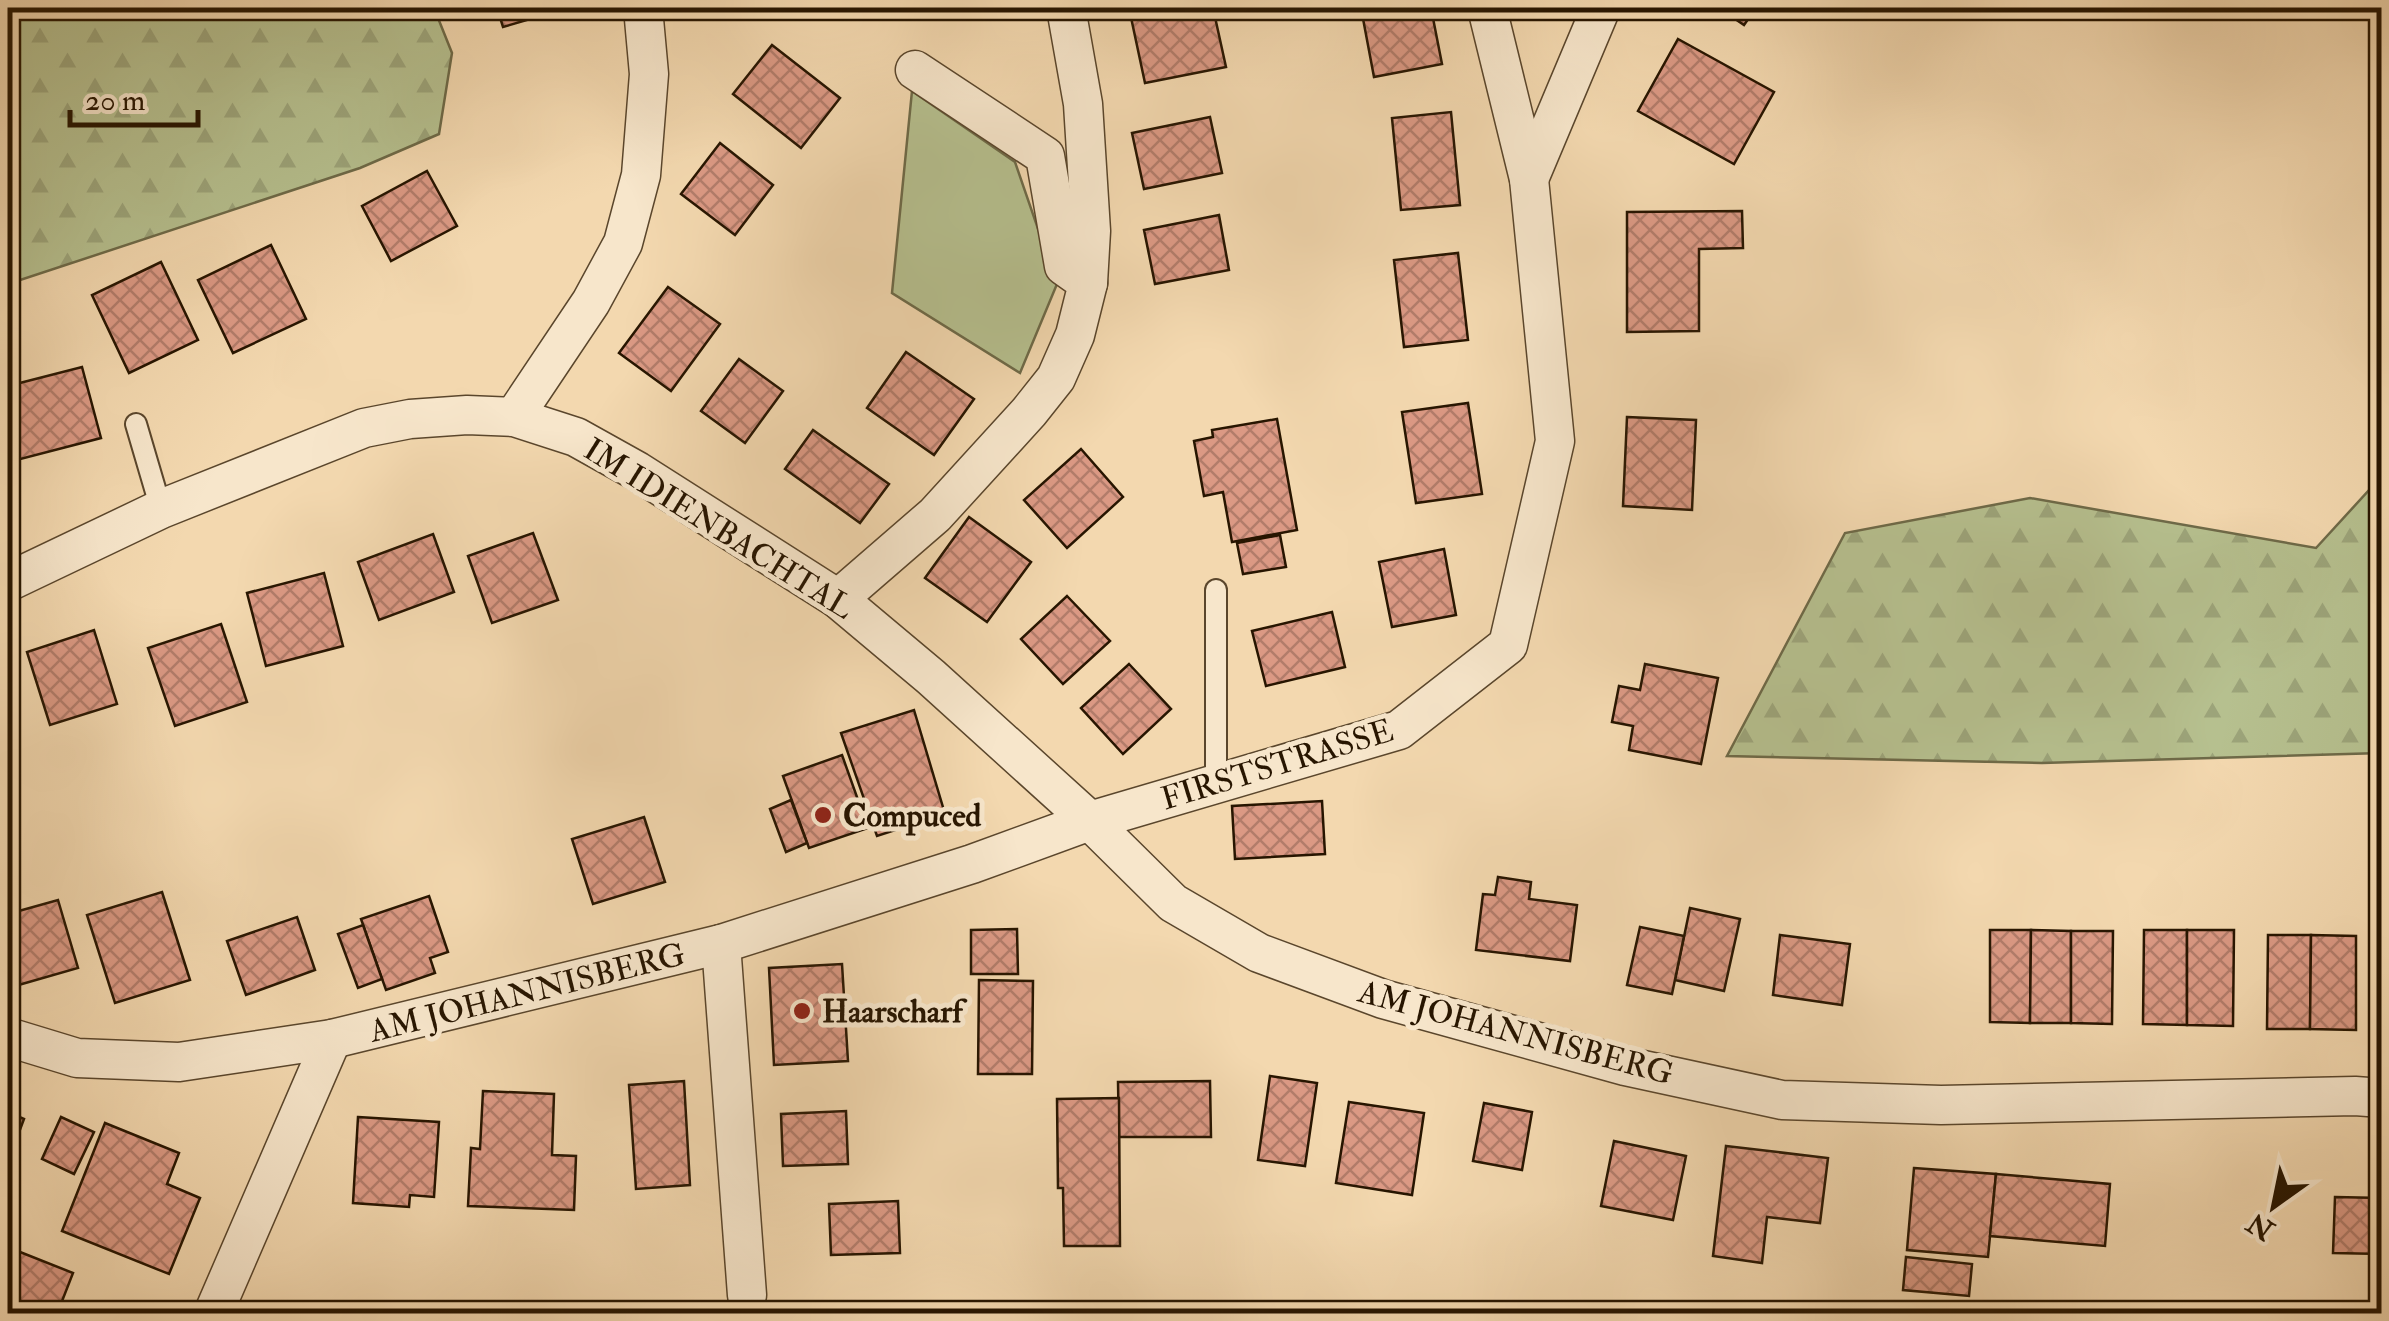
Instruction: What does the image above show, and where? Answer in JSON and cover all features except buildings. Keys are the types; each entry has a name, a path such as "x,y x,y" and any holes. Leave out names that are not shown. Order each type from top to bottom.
{"street":[{"path":"514,417 591,302 622,243 641,175 649,74 643,8"},
{"path":"838,599 935,515 1028,412 1056,378 1075,336 1088,283 1090,231 1083,104 1066,8"},
{"name":"FIRSTSTRASSE","path":"1090,821 1399,730 1508,645 1556,441 1528,179 1487,8"},
{"name":"FIRSTSTRASSE","path":"1528,179 1601,8"},
{"path":"915,70 1045,156 1064,266 1088,283"},
{"name":"IM IDIENBACHTAL","path":"8,582 161,508 364,428 410,418 514,417 576,438 637,471 838,599 1090,821"},
{"name":"AM JOHANNISBERG","path":"8,1037 77,1058 179,1062 332,1039 721,944 972,864 1090,821 1174,903 1259,953 1383,999 1625,1066 1782,1100 1942,1105 2382,1098"},
{"name":"AM JOHANNISBERG","path":"721,944 748,1295"},
{"name":"AM JOHANNISBERG","path":"213,1314 332,1039"}],"lane":[{"path":"136,424 161,508"},
{"path":"1216,590 1216,784"}],"green space":[{"path":"8,8 434,8 452,53 439,134 360,168 8,284"},
{"path":"912,91 1015,162 1057,284 1020,373 892,293"},
{"path":"2381,477 2381,753 2042,763 1727,756 1845,533 2030,498 2316,548"}],"place":[{"name":"Compuced","path":"823,815"},
{"name":"Haarscharf","path":"802,1011"}]}
